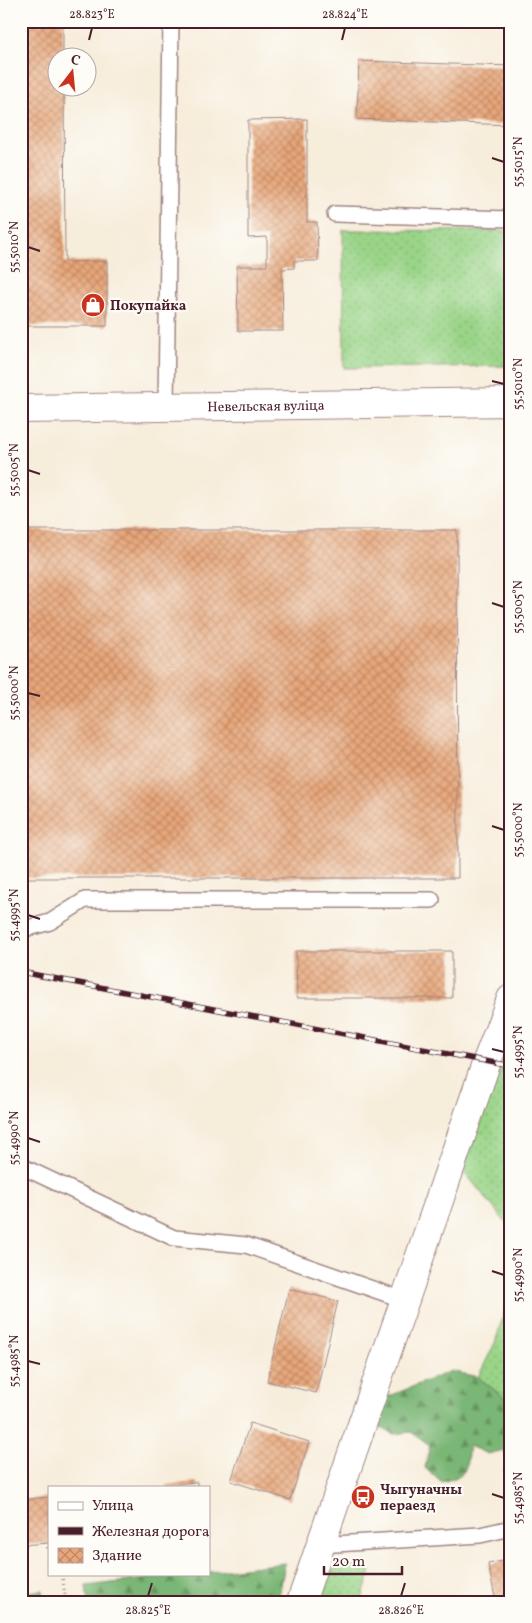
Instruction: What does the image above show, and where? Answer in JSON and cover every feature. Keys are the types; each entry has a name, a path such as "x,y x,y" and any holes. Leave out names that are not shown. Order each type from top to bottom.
{"street":[{"name":"Невельская вуліца","path":"21,409 511,402"},
{"path":"301,1602 404,1300 511,999"}],"lane":[{"path":"166,406 171,21"},
{"path":"335,214 511,219"},
{"path":"21,930 50,922 85,900 432,900"},
{"path":"21,1166 174,1238 246,1245 404,1300"},
{"path":"319,1545 480,1535 511,1528"}],"path":[{"path":"511,911 511,928"},
{"path":"44,1543 48,1550"},
{"path":"62,1576 66,1602"}],"green space":[{"path":"343,230 511,231 511,366 344,368"},
{"path":"511,1042 511,1229 462,1169"},
{"path":"511,1288 511,1403 478,1377 495,1343"},
{"path":"451,1371 478,1377 511,1403 511,1478 504,1471 507,1461 504,1450 488,1454 469,1446 464,1471 457,1477 441,1482 425,1468 430,1445 411,1432 393,1434 374,1424 380,1400"},
{"path":"285,1563 278,1602 88,1602 86,1586 172,1576 210,1576 210,1572"},
{"path":"345,1564 371,1571 361,1602 318,1602 329,1574"},
{"path":"43,1590 44,1602 21,1602 21,1593"}],"building":[{"path":"21,21 63,21 63,48 48,48 48,98 64,98 65,262 107,261 107,326 21,326"},
{"path":"359,61 511,66 511,125 357,119"},
{"path":"307,119 307,222 317,222 318,261 294,261 294,268 282,269 283,331 238,331 237,266 267,266 267,237 248,238 248,120"},
{"path":"21,530 457,530 458,878 21,878"},
{"path":"296,951 452,951 452,998 297,998"},
{"path":"289,1289 338,1301 316,1393 267,1381"},
{"path":"250,1423 309,1442 290,1500 231,1481"},
{"path":"197,1482 197,1486 166,1485"},
{"path":"48,1497 48,1543 21,1545 21,1500"},
{"path":"511,1559 511,1602 496,1602 488,1564"}],"railway":[{"path":"21,972 511,1066"}],"place":[{"name":"Покупайка","path":"93,305"},
{"name":"Чыгуначны пераезд","path":"363,1497"}]}
